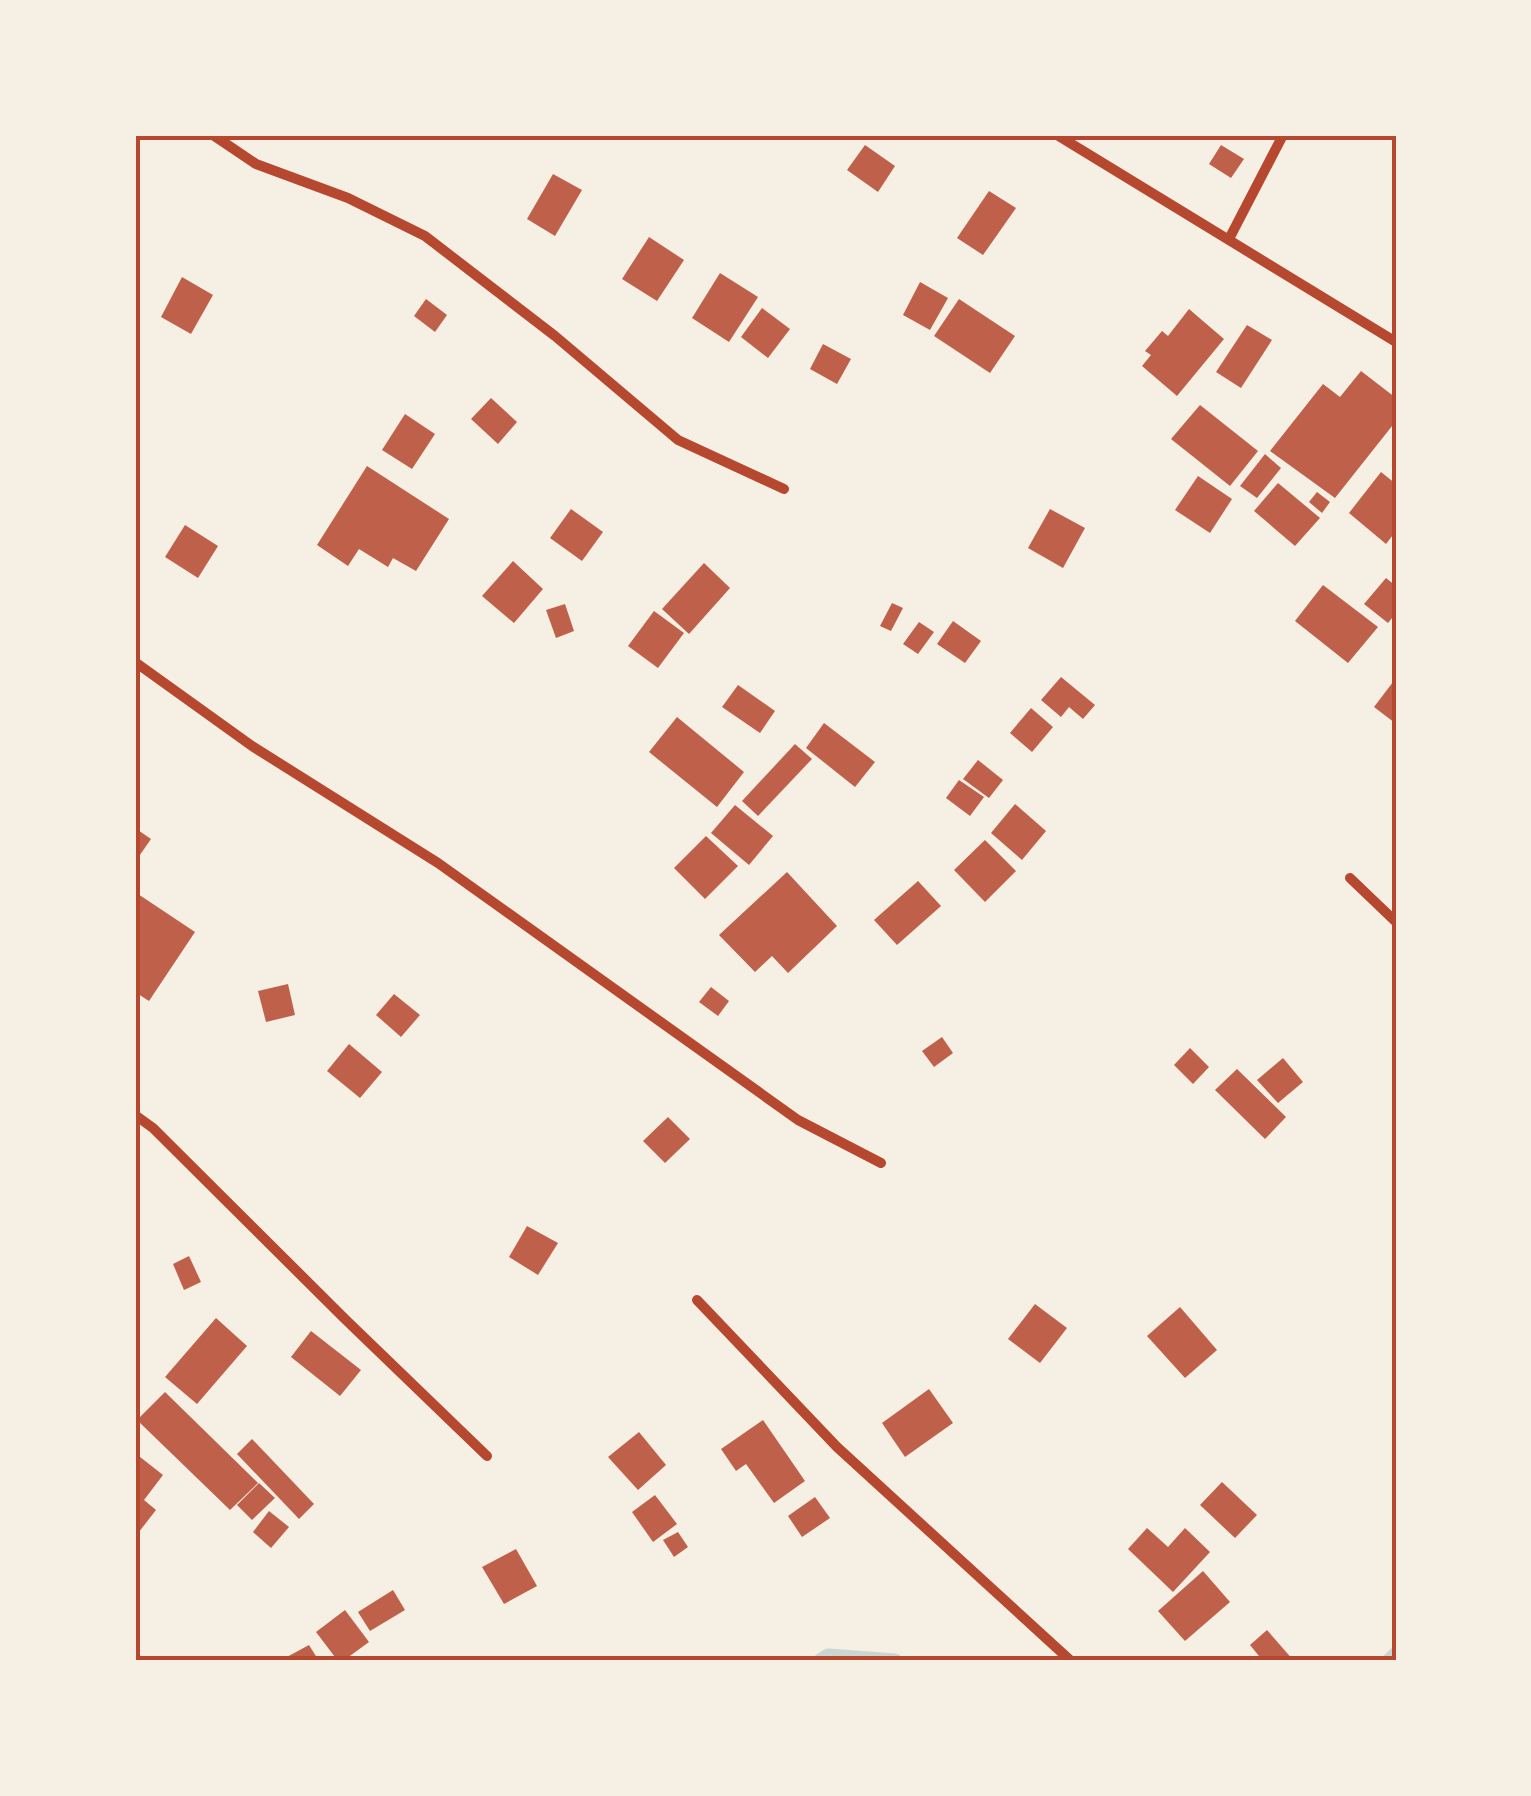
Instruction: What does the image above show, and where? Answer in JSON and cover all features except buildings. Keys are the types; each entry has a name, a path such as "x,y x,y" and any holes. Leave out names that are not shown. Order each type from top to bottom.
{"street":[{"path":"214,135 256,164 348,198 425,236 556,336 678,440 784,489"},
{"path":"1057,135 1396,342"},
{"path":"1229,239 1283,135"},
{"path":"135,662 252,746 438,863 798,1120 881,1163"},
{"path":"1350,878 1396,922"},
{"path":"135,1115 153,1128 487,1456"},
{"path":"697,1300 837,1447 1071,1661"}],"waterway":[{"path":"1389,1661 1396,1654"},
{"path":"820,1661 828,1656 895,1661"}]}
